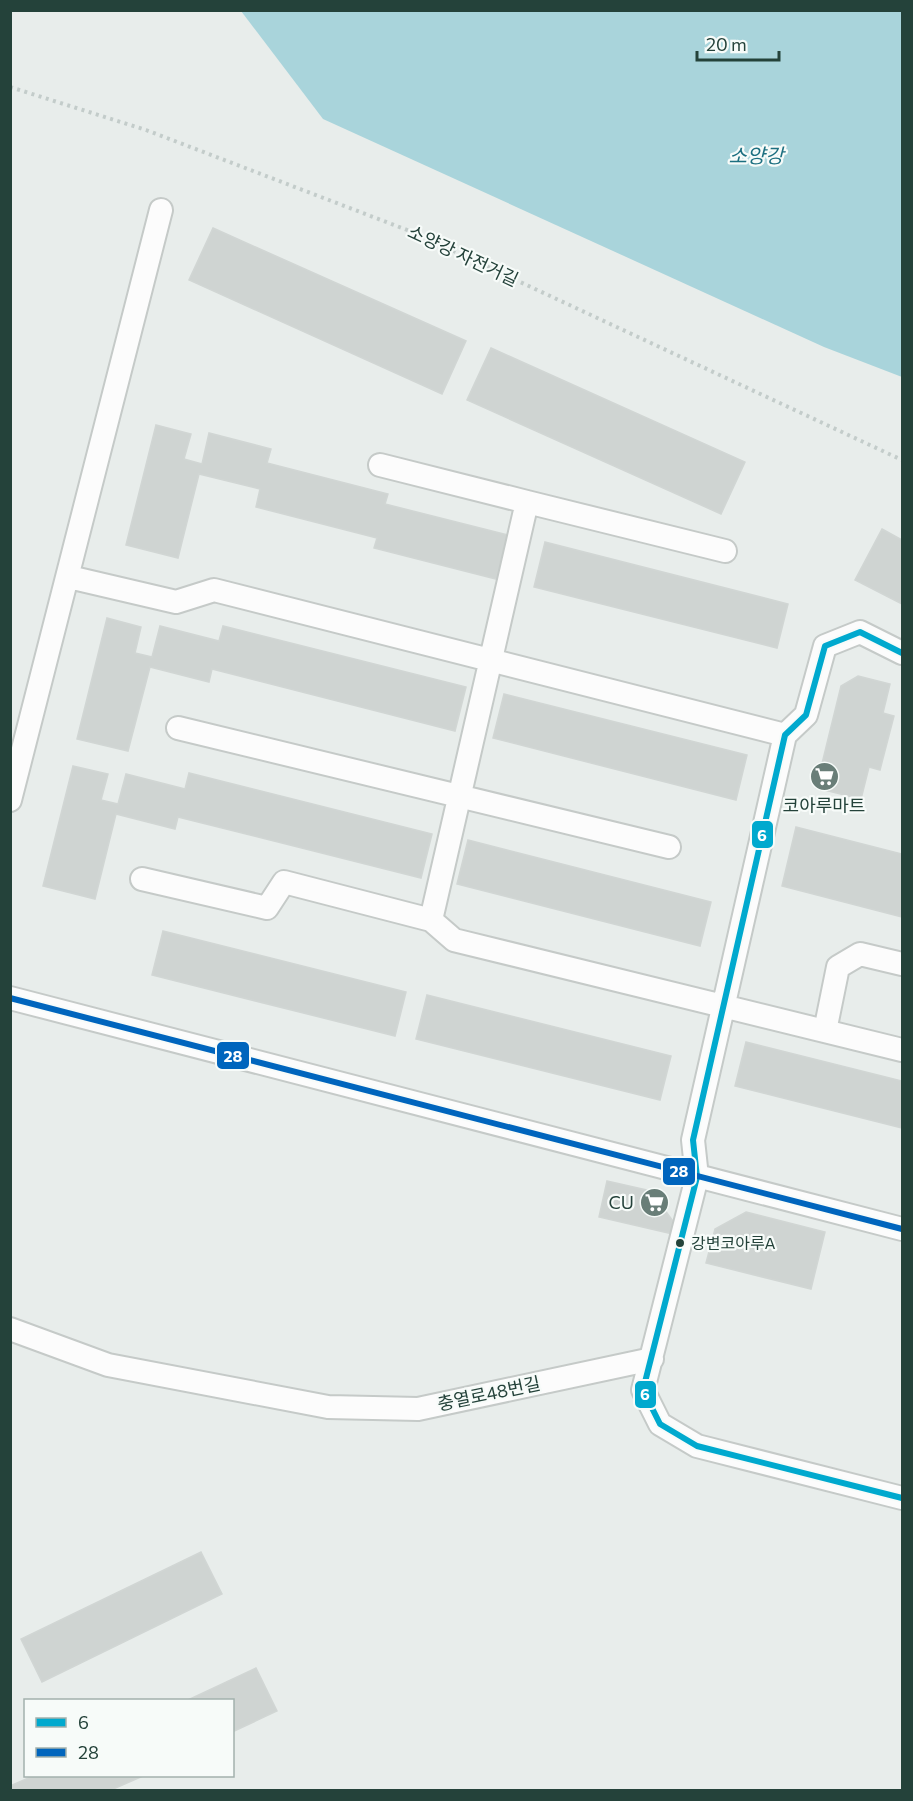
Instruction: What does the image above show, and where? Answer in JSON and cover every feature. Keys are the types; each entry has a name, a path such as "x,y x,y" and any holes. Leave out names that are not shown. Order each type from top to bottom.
{"street":[{"path":"10,800 69,577 161,210"},
{"path":"380,465 726,551"},
{"path":"431,920 527,502"},
{"path":"69,577 176,602 214,590 785,735"},
{"path":"903,653 860,632 825,646 806,715 785,735 693,1140 697,1178 643,1390 660,1424 697,1446 903,1498"},
{"path":"178,728 669,847"},
{"path":"142,879 267,908 284,882 431,920 454,940 903,1050"},
{"path":"825,1031 838,967 860,954 903,964"},
{"path":"10,998 697,1178 903,1229"},
{"name":"충열로48번길","path":"10,1329 108,1365 328,1407 418,1409 652,1359"}],"path":[{"name":"소양강 자전거길","path":"10,87 146,130 298,186 415,233 903,460"}],"water":[{"name":"소양강","path":"241,11 902,11 902,377 824,347 323,119"}],"building":[{"path":"213,228 466,341 442,394 189,280"},
{"path":"491,348 745,462 721,514 467,400"},
{"path":"156,425 191,434 184,459 202,464 209,433 271,449 267,463 388,494 385,504 508,535 496,579 374,548 377,538 256,507 260,489 199,474 178,558 126,545"},
{"path":"882,529 902,540 902,604 855,580"},
{"path":"545,542 788,604 777,648 534,587"},
{"path":"107,618 141,627 135,653 152,657 160,626 219,641 223,626 466,687 455,731 212,669 209,682 150,667 128,751 77,739"},
{"path":"858,676 890,684 883,713 894,716 880,770 869,767 861,799 816,788 841,686"},
{"path":"504,694 747,755 736,800 493,738"},
{"path":"73,766 108,774 101,800 118,804 126,774 185,789 189,773 432,834 421,878 178,817 175,829 116,814 95,899 43,886"},
{"path":"796,827 902,854 902,917 782,886"},
{"path":"468,840 711,902 700,946 457,884"},
{"path":"163,931 406,992 395,1036 152,975"},
{"path":"427,995 671,1056 660,1100 416,1039"},
{"path":"746,1042 902,1081 902,1128 735,1086"},
{"path":"607,1181 651,1191 675,1224 673,1234 599,1217"},
{"path":"746,1212 825,1232 811,1289 706,1263 715,1229"},
{"path":"201,1552 222,1594 42,1682 21,1639"},
{"path":"256,1668 277,1711 234,1731 234,1699 190,1699"},
{"path":"31,1777 141,1777 111,1790 10,1790 10,1786"}],"transit line":[{"name":"6","path":"902,653 860,632 825,646 806,715 785,735 693,1140 697,1177 643,1390 660,1424 697,1446 902,1498"},
{"name":"28","path":"10,998 902,1229"}],"place":[{"name":"코아루마트","path":"824,777"},
{"name":"CU","path":"655,1203"},
{"name":"강변코아루A","path":"680,1243"}]}
